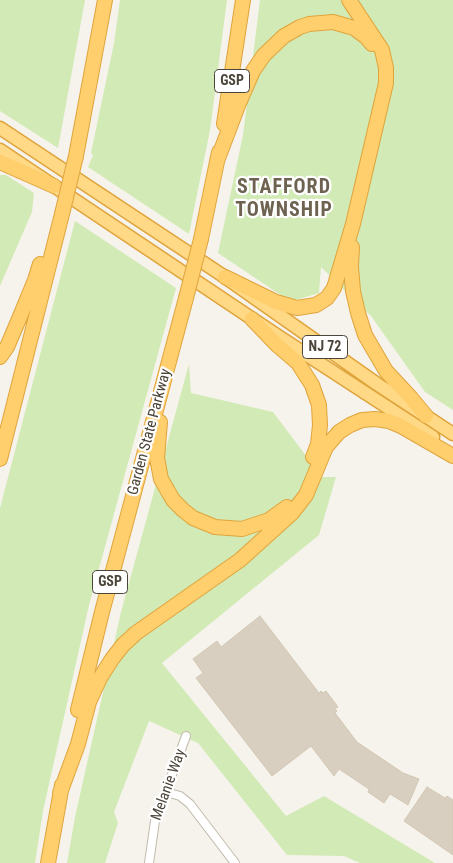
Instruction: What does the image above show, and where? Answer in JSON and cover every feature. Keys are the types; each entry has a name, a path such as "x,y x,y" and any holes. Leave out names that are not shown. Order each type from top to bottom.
{"highway":[{"path":"0,459 76,156 106,0"},
{"name":"Garden State Parkway","path":"48,863 60,793 86,674 201,239 231,86 242,0"},
{"path":"225,277 287,306 302,308 316,305 327,298 334,288 354,224 384,95 386,68 379,44 349,0"},
{"path":"218,160 239,103 258,62 277,42 300,27 325,21 340,23 354,28 371,42 386,68"},
{"name":"NJ 72","path":"0,128 225,277 453,434"},
{"name":"NJ 72","path":"0,150 453,452"},
{"path":"0,162 54,186"},
{"path":"0,357 11,338 35,280 46,242 62,214"},
{"path":"354,224 351,259 352,283 362,327 372,349 386,371 426,416"},
{"path":"166,373 157,449 157,465 161,479 173,500 193,518 208,525 221,528 249,528 275,517 295,496 306,476 319,437 320,412 312,385 302,368 252,319"},
{"path":"60,793 78,744 89,702 103,672 112,659 136,633 240,560 292,513 306,495 326,447 339,432 362,420 375,419 401,426 453,456"}],"street":[{"name":"Melanie Way","path":"149,863 155,821 186,736"},
{"path":"166,792 180,796 190,804 235,863"}],"green space":[{"path":"0,0 85,0 58,148 0,111"},
{"path":"120,0 227,0 210,130 189,234 88,167 93,155 91,153 114,43"},
{"path":"260,0 453,0 453,410 425,392 371,316 321,267 319,293 292,301 218,253 243,135"},
{"path":"0,175 6,175 34,193 32,212 0,286"},
{"path":"75,221 176,288 89,605 43,811 35,863 0,863 0,508"},
{"path":"189,364 191,393 273,412 322,477 336,477 319,535 162,663 286,816 324,796 435,863 360,863 344,856 287,855 198,743 149,721 114,812 118,823 105,863 67,863 75,817 121,612"}],"building":[{"path":"260,616 319,693 326,691 338,707 335,709 337,711 335,713 357,742 403,773 419,779 408,805 390,794 384,803 368,792 369,789 339,769 334,776 311,746 272,776 196,678 203,673 193,659 217,641 221,647"},
{"path":"427,787 445,798 447,796 453,800 453,855 404,821"}],"district":[{"name":"STAFFORD TOWNSHIP","path":"284,200"}]}
